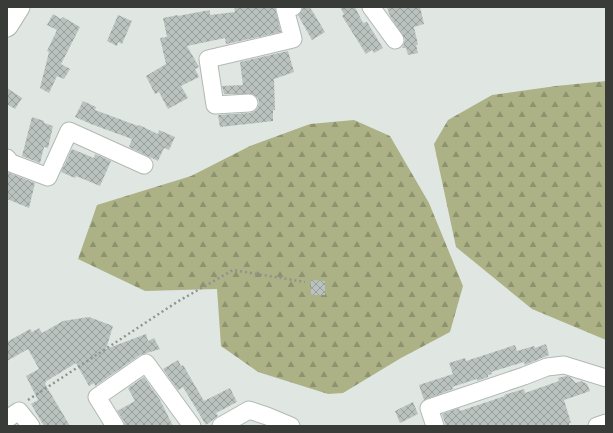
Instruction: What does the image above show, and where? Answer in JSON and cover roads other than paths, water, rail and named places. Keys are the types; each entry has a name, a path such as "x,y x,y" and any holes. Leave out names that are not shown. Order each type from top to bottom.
{"street":[{"path":"7,26 19,7"},
{"path":"249,103 215,105 208,59 292,39 285,9 293,7"},
{"path":"371,7 395,40"},
{"path":"7,158 11,163 48,178 69,132 144,165"},
{"path":"115,426 97,397 146,363 192,426"},
{"path":"435,426 429,408 547,367 564,365 606,378"},
{"path":"221,426 249,410 291,426"},
{"path":"13,415 31,426"},
{"path":"597,426 606,423"}]}
